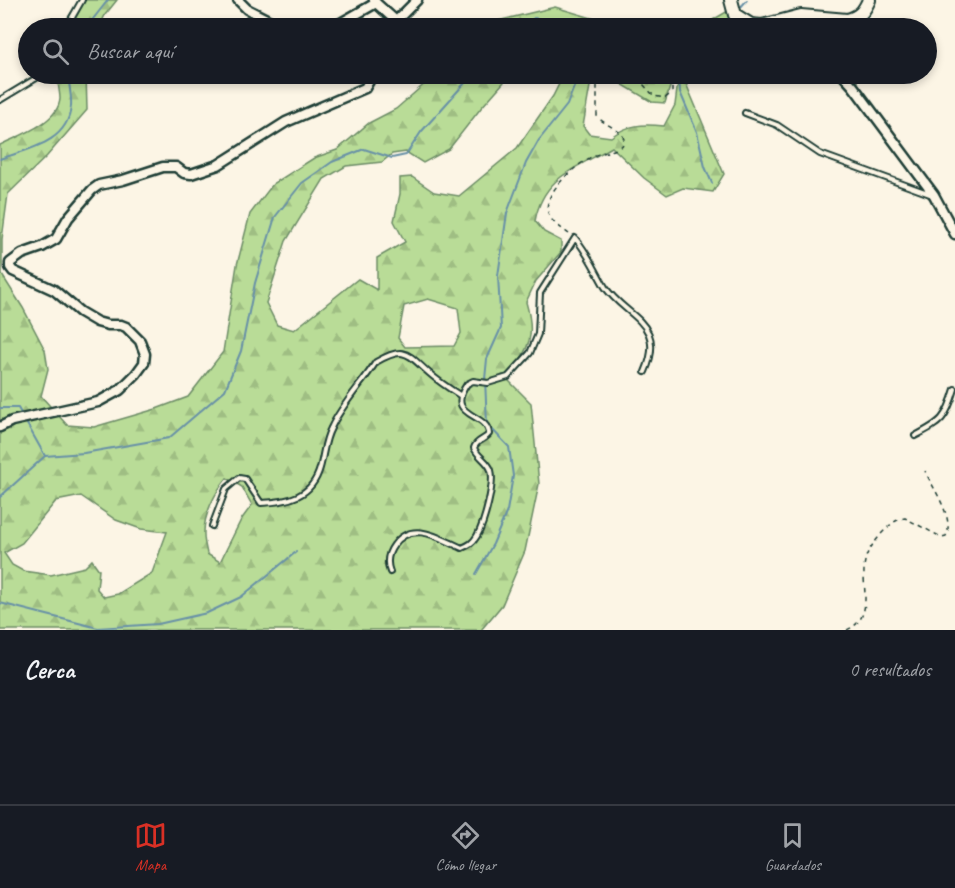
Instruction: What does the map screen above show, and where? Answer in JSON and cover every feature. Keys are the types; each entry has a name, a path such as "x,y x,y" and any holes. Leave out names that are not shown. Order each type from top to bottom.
{"street":[{"path":"238,0 247,9 265,18"},
{"path":"402,18 417,0"},
{"path":"731,0 735,15 740,18"},
{"path":"855,18 860,15 869,0"},
{"path":"349,18 375,2 390,18"},
{"path":"795,18 801,16 824,18"},
{"path":"0,427 12,421 98,402 120,390 136,374 144,363 145,354 140,341 126,327 108,325 80,312 54,290 14,271 10,263 22,254 56,239 68,218 99,185 163,167 176,167 191,174 218,165 286,122 364,87 366,84"},
{"path":"852,84 934,195 955,234"}],"lane":[{"path":"72,18 82,0"},
{"path":"0,99 26,84"},
{"path":"744,113 777,125 820,154 934,195"},
{"path":"390,572 388,557 392,547 399,538 408,534 436,535 462,548 471,544 477,536 485,513 492,475 490,467 477,455 474,448 479,441 486,438 489,429 482,421 467,414 460,396 467,384 473,381 488,383 508,377 530,353 538,334 540,293 575,238 606,289 640,320 651,345 651,360 645,372"},
{"path":"212,526 226,489 239,478 245,479 261,503 288,501 305,494 316,479 323,447 331,426 376,362 386,356 397,353 410,354 430,374 460,396"},
{"path":"915,436 937,424 946,414 955,389"}],"path":[{"path":"575,238 551,219 546,206 549,196 578,165 591,157 621,148 624,143 622,133 606,125 597,116 597,84"},
{"path":"643,84 654,96 665,98 672,93 672,84"},
{"path":"847,630 859,622 867,602 865,562 871,546 890,524 906,518 941,537 946,536 950,530 946,511 925,471"}],"green space":[{"path":"80,0 117,0 104,18 68,18"},
{"path":"555,7 592,18 510,18"},
{"path":"733,8 739,18 716,18"},
{"path":"58,84 86,84 87,110 47,156 8,194 2,239 2,275 23,308 45,350 48,369 41,396 67,425 94,427 188,397 223,352 237,265 250,214 273,184 314,158 337,150 369,123 396,109 425,84 502,84 449,149 423,163 406,152 392,154 382,162 346,166 324,179 286,241 266,303 277,325 294,330 358,279 377,290 377,258 405,242 394,221 400,194 400,178 412,177 434,192 459,196 517,148 559,84 592,84 583,126 589,134 611,137 636,126 664,126 675,105 678,84 686,84 724,174 713,192 683,188 667,195 644,178 612,147 563,175 545,193 539,206 535,221 544,232 561,241 561,252 536,281 526,302 530,324 529,341 510,375 503,375 531,403 539,484 525,551 502,605 481,630 0,630 0,145 45,122 58,107 60,99","holes":["428,299 458,308 461,333 454,346 405,347 398,338 404,306","227,478 242,487 252,505 241,520 220,562 207,554 204,528 214,497","81,496 116,520 141,529 167,532 152,573 118,594 104,597 97,589 99,570 92,560 85,567 51,575 23,571 12,565 4,553 22,543 56,501"]},
{"path":"622,84 671,84 665,103 652,102"}],"waterway":[{"path":"94,18 108,0"},
{"path":"739,9 747,0"},
{"path":"0,159 45,143 63,128 71,106 69,84"},
{"path":"45,456 84,453 169,438 225,390 241,351 255,283 275,217 302,183 332,162 364,149 392,158 406,155 421,132 464,84"},
{"path":"476,574 493,544 507,511 513,476 509,447 487,424 485,379 487,359 501,328 498,276 507,213 526,163 539,140 567,105 575,84"},
{"path":"680,84 680,92 697,132 705,167 712,183"},
{"path":"0,408 18,408 45,456 0,497"},
{"path":"0,603 98,628 158,624 207,613 241,597 296,552"}]}
